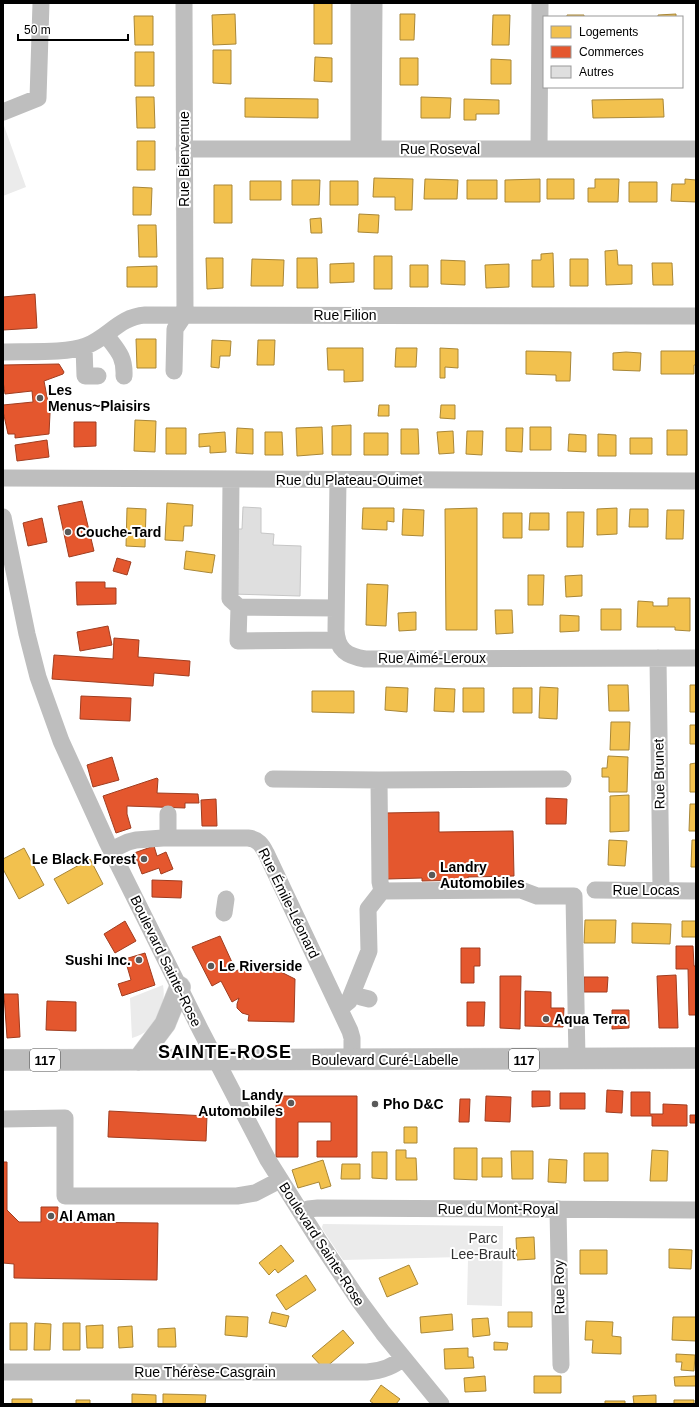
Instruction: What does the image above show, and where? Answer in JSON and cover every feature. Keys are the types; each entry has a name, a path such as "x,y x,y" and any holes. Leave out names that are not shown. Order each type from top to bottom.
{"main road":[{"path":"138,1060 165,1024 180,987"},
{"name":"Boulevard Curé-Labelle","path":"3,1060 696,1058"}],"street":[{"path":"3,112 38,98 41,3"},
{"name":"Rue Bienvenue","path":"184,3 185,314"},
{"path":"359,3 366,148"},
{"path":"366,148 374,3"},
{"path":"540,3 540,149"},
{"name":"Rue Roseval","path":"184,149 696,149"},
{"path":"174,371 175,329 185,314"},
{"name":"Rue Filion","path":"3,352 67,350 84,347 106,335 127,319 137,315 696,316"},
{"path":"106,335 122,357 124,376"},
{"path":"84,347 85,376 98,376"},
{"name":"Rue du Plateau-Ouimet","path":"3,478 696,481"},
{"path":"231,479 230,599 239,607 336,608"},
{"path":"239,607 238,640 337,640 338,480"},
{"name":"Boulevard Sainte-Rose","path":"3,517 27,634 38,677 61,741 111,850 216,1059 265,1139 280,1180 360,1302 383,1333 441,1404"},
{"name":"Rue Aimé-Leroux","path":"337,640 340,646 348,654 365,658 696,658"},
{"name":"Rue Brunet","path":"658,658 661,890"},
{"path":"273,779 563,779"},
{"path":"379,780 380,882 382,891"},
{"path":"168,814 168,838"},
{"name":"Rue Émile-Léonard","path":"111,850 136,840 168,838 248,838 254,839 260,843 340,1007 352,1038 352,1060"},
{"path":"340,1007 346,1004 352,994 369,951 368,909 382,891 411,885 521,890 537,896 574,896 577,1059"},
{"name":"Rue Locas","path":"595,890 696,890"},
{"path":"352,994 361,998 369,999"},
{"path":"3,1119 65,1118 65,1196 238,1196 255,1193 280,1180"},
{"name":"Rue du Mont-Royal","path":"302,1213 308,1209 318,1208 696,1210"},
{"name":"Rue Roy","path":"558,1209 561,1365"},
{"name":"Rue Thérèse-Casgrain","path":"3,1372 376,1372 390,1367 403,1358"}],"green space":[{"path":"515,3 696,3 696,4"},
{"path":"3,123 26,187 3,196"},
{"path":"163,985 163,1002 158,1018 147,1030 132,1038 130,998"},
{"name":"Parc Lee-Brault","path":"323,1224 503,1226 502,1306 467,1305 468,1259 464,1254 461,1257 343,1260 323,1230"}],"building: Logements":[{"path":"314,3 332,3 332,44 314,44"},
{"path":"235,14 236,44 213,45 212,15"},
{"path":"400,14 415,14 414,40 400,40"},
{"path":"676,14 676,16 658,16"},
{"path":"493,15 510,15 509,45 492,45"},
{"path":"567,15 584,15 584,16"},
{"path":"134,16 153,16 153,45 135,45"},
{"path":"213,50 231,50 231,84 213,83"},
{"path":"135,52 154,52 154,86 135,86"},
{"path":"315,57 332,58 332,82 314,81"},
{"path":"400,58 418,58 418,85 400,85"},
{"path":"491,59 511,60 511,84 491,84"},
{"path":"136,97 154,97 155,128 137,128"},
{"path":"421,97 451,98 450,118 421,118"},
{"path":"245,98 318,99 318,118 245,117"},
{"path":"464,99 499,100 499,114 476,114 476,120 464,120"},
{"path":"663,99 664,117 593,118 592,100"},
{"path":"137,141 155,141 155,170 137,170"},
{"path":"374,178 413,179 412,210 395,210 395,197 373,197"},
{"path":"425,179 458,180 457,199 424,199"},
{"path":"540,179 540,202 505,202 505,180"},
{"path":"547,179 574,179 574,199 547,199"},
{"path":"595,179 619,179 618,202 588,202 588,188 595,188"},
{"path":"685,179 696,180 696,202 671,201 672,184 685,184"},
{"path":"292,180 320,180 319,205 292,205"},
{"path":"467,180 497,180 497,199 467,199"},
{"path":"250,181 281,181 281,200 250,200"},
{"path":"330,181 358,181 358,205 330,205"},
{"path":"629,182 657,182 657,202 629,202"},
{"path":"214,185 232,185 232,223 214,223"},
{"path":"133,187 152,188 151,215 133,215"},
{"path":"359,214 379,215 378,233 358,232"},
{"path":"321,218 322,233 311,233 310,219"},
{"path":"138,225 156,225 157,257 139,257"},
{"path":"617,250 618,265 632,265 632,284 606,285 605,251"},
{"path":"553,253 554,287 532,287 532,260 541,260 541,254"},
{"path":"374,256 392,256 392,289 374,289"},
{"path":"206,258 223,258 223,288 207,289"},
{"path":"297,258 317,258 318,288 297,288"},
{"path":"252,259 284,260 283,286 251,286"},
{"path":"570,259 588,259 588,286 570,286"},
{"path":"441,260 465,261 465,285 441,284"},
{"path":"354,263 354,282 330,283 330,264"},
{"path":"652,263 672,263 673,285 653,285"},
{"path":"509,264 509,287 486,288 485,265"},
{"path":"410,265 428,265 428,287 410,287"},
{"path":"157,266 157,287 127,287 127,267"},
{"path":"136,339 156,339 156,368 137,368"},
{"path":"212,340 231,341 230,356 220,356 219,368 211,367"},
{"path":"258,340 275,340 274,365 257,365"},
{"path":"327,348 363,348 363,381 344,382 344,370 328,370"},
{"path":"396,348 417,348 416,367 395,367"},
{"path":"440,348 458,349 458,368 445,367 445,378 440,378"},
{"path":"526,351 571,352 570,381 556,381 556,375 526,374"},
{"path":"661,351 696,351 696,365 694,365 694,374 661,374"},
{"path":"613,353 641,353 640,371 613,370"},
{"path":"379,405 389,405 389,416 378,416"},
{"path":"441,405 455,405 455,419 440,418"},
{"path":"135,420 156,421 155,452 134,451"},
{"path":"351,425 351,455 332,455 332,426"},
{"path":"322,427 323,454 297,456 296,428"},
{"path":"530,427 551,427 551,450 530,450"},
{"path":"166,428 186,428 186,454 166,454"},
{"path":"237,428 253,429 253,454 236,453"},
{"path":"506,428 523,428 522,452 506,451"},
{"path":"401,429 418,429 419,454 401,454"},
{"path":"667,430 687,430 687,455 667,455"},
{"path":"453,431 454,453 439,454 437,432"},
{"path":"467,431 483,431 482,455 466,454"},
{"path":"225,432 226,452 210,453 210,446 199,447 199,434"},
{"path":"265,432 282,432 283,455 265,455"},
{"path":"364,433 388,433 388,455 364,455"},
{"path":"569,434 586,435 586,452 568,451"},
{"path":"598,434 616,435 616,456 598,456"},
{"path":"630,438 652,438 652,454 630,454"},
{"path":"167,503 193,505 192,526 184,526 183,541 165,540"},
{"path":"127,508 146,509 145,547 126,546"},
{"path":"363,508 394,508 394,522 387,521 387,530 362,529"},
{"path":"477,508 477,630 446,630 445,509"},
{"path":"617,508 617,534 597,535 597,509"},
{"path":"403,509 424,510 423,536 402,535"},
{"path":"630,509 648,509 648,527 629,527"},
{"path":"667,510 684,510 683,539 666,539"},
{"path":"567,512 584,512 583,547 567,547"},
{"path":"503,513 522,513 522,538 503,538"},
{"path":"530,513 549,513 549,530 529,530"},
{"path":"186,551 215,555 212,573 184,569"},
{"path":"528,575 544,575 543,605 528,605"},
{"path":"582,575 582,596 566,597 565,576"},
{"path":"367,584 388,585 386,626 366,625"},
{"path":"668,598 690,598 690,631 675,630 675,627 637,627 638,601 653,602 653,606 668,606"},
{"path":"601,609 621,609 621,630 601,630"},
{"path":"495,610 512,610 513,633 496,634"},
{"path":"416,612 416,630 399,631 398,613"},
{"path":"560,615 579,616 579,631 560,632"},
{"path":"608,685 628,685 629,711 609,711"},
{"path":"690,685 696,685 696,712 690,712"},
{"path":"386,687 408,688 407,712 385,710"},
{"path":"540,687 558,688 557,719 539,718"},
{"path":"435,688 455,689 454,712 434,711"},
{"path":"463,688 484,688 484,712 463,712"},
{"path":"513,688 532,688 532,713 513,713"},
{"path":"312,691 354,691 354,713 312,712"},
{"path":"611,722 630,722 629,750 610,750"},
{"path":"690,725 696,725 696,744 690,744"},
{"path":"608,756 628,757 627,792 609,792 609,777 602,777 602,768 607,768"},
{"path":"696,763 696,792 690,792 690,764"},
{"path":"629,795 629,831 610,832 610,796"},
{"path":"690,804 696,804 696,831 689,831"},
{"path":"609,840 627,841 625,866 608,865"},
{"path":"692,840 696,840 696,867 691,867"},
{"path":"24,848 44,885 19,899 3,869 3,859"},
{"path":"90,859 103,884 68,904 54,879"},
{"path":"585,920 616,920 615,943 584,943"},
{"path":"682,921 696,921 696,937 682,937"},
{"path":"632,923 671,924 670,944 632,943"},
{"path":"404,1127 417,1127 417,1143 404,1143"},
{"path":"454,1148 477,1148 477,1180 454,1179"},
{"path":"396,1150 406,1150 406,1158 416,1158 417,1180 396,1180"},
{"path":"652,1150 668,1151 667,1181 650,1181"},
{"path":"511,1151 533,1151 533,1179 512,1179"},
{"path":"372,1152 387,1152 387,1179 372,1178"},
{"path":"584,1153 608,1153 608,1181 584,1181"},
{"path":"482,1158 502,1158 502,1177 482,1177"},
{"path":"549,1159 567,1160 566,1183 548,1182"},
{"path":"323,1160 331,1186 321,1189 319,1182 298,1188 292,1170"},
{"path":"342,1164 360,1164 360,1179 341,1179"},
{"path":"534,1237 535,1259 517,1260 516,1238"},
{"path":"281,1245 294,1261 278,1273 275,1269 269,1275 259,1263"},
{"path":"669,1249 692,1250 691,1269 669,1268"},
{"path":"580,1250 607,1250 607,1274 580,1274"},
{"path":"409,1265 418,1284 387,1297 379,1278"},
{"path":"306,1275 316,1290 286,1310 276,1295"},
{"path":"272,1312 289,1316 286,1327 269,1323"},
{"path":"508,1312 532,1312 532,1327 508,1327"},
{"path":"452,1314 453,1330 421,1333 420,1317"},
{"path":"226,1316 248,1317 247,1337 225,1335"},
{"path":"673,1317 696,1317 696,1341 672,1340"},
{"path":"488,1318 490,1335 473,1337 472,1319"},
{"path":"586,1321 613,1322 612,1336 621,1337 621,1354 592,1353 593,1340 585,1340"},
{"path":"10,1323 27,1323 27,1350 10,1350"},
{"path":"35,1323 51,1324 50,1350 34,1350"},
{"path":"63,1323 80,1323 80,1350 63,1350"},
{"path":"103,1325 103,1348 87,1348 86,1326"},
{"path":"132,1326 133,1347 119,1348 118,1327"},
{"path":"175,1328 176,1347 158,1347 158,1329"},
{"path":"343,1330 354,1343 324,1369 312,1356"},
{"path":"494,1342 508,1343 507,1350 494,1350"},
{"path":"468,1348 468,1357 473,1357 474,1368 445,1369 444,1349"},
{"path":"676,1354 695,1355 694,1371 681,1370 682,1362 676,1362"},
{"path":"485,1376 486,1391 465,1392 464,1378"},
{"path":"534,1376 561,1376 561,1393 534,1393"},
{"path":"695,1376 696,1386 675,1386 674,1377"},
{"path":"381,1385 400,1399 396,1404 374,1404 370,1401"},
{"path":"132,1394 156,1395 156,1404 132,1404"},
{"path":"163,1394 206,1395 205,1404 163,1404"},
{"path":"656,1395 656,1404 634,1404 633,1396"},
{"path":"12,1399 32,1399 32,1404 12,1404"},
{"path":"76,1400 90,1400 90,1404 76,1404"},
{"path":"674,1400 694,1400 694,1404 674,1404"},
{"path":"605,1401 625,1401 625,1404 605,1404"}],"building: Commerces":[{"path":"35,294 37,328 3,330 3,297"},
{"name":"Les Menus~Plaisirs","path":"59,364 64,372 63,374 44,381 50,413 49,434 15,438 15,434 8,434 3,405 33,402 32,391 5,394 3,365"},
{"path":"74,422 96,422 96,446 74,447"},
{"path":"47,440 49,457 17,461 15,445"},
{"path":"82,501 94,551 69,557 58,506"},
{"path":"42,518 47,542 28,546 23,523"},
{"path":"117,558 131,562 127,575 113,571"},
{"path":"76,582 105,582 105,588 116,588 116,604 77,605"},
{"path":"108,626 112,645 80,651 77,632"},
{"path":"114,638 139,640 138,657 190,661 189,676 154,673 153,686 52,679 54,655 113,659"},
{"path":"81,696 131,698 130,721 80,719"},
{"path":"112,757 119,780 93,787 87,765"},
{"path":"157,778 157,793 198,794 199,803 185,803 185,808 127,806 127,814 131,828 116,833 103,796"},
{"path":"546,798 567,799 566,824 546,824"},
{"path":"216,799 217,826 202,826 201,800"},
{"path":"439,812 439,832 513,831 514,876 468,877 468,880 422,881 422,878 387,879 385,813"},
{"path":"154,846 157,856 166,852 173,869 161,874 159,868 142,874 134,853"},
{"path":"152,880 182,881 181,898 152,897"},
{"path":"125,921 136,941 115,953 104,934"},
{"path":"220,936 236,971 242,968 281,972 295,979 294,1022 248,1021 249,1015 242,1013 237,1008 239,998 232,1002 221,981 212,986 192,947"},
{"path":"676,946 693,946 694,966 696,966 696,1015 689,1015 688,969 676,969"},
{"path":"461,948 480,948 480,966 474,966 474,983 461,983"},
{"path":"145,953 155,985 122,996 118,984 131,980 125,959"},
{"path":"676,975 678,1028 659,1028 657,976"},
{"path":"500,976 521,976 520,1029 500,1028"},
{"path":"584,977 608,977 607,992 584,992"},
{"path":"525,991 551,992 551,1008 564,1008 563,1027 525,1026"},
{"path":"4,994 18,994 20,1037 7,1038"},
{"path":"47,1001 76,1002 76,1031 46,1030"},
{"path":"467,1002 485,1002 484,1026 467,1026"},
{"path":"612,1010 629,1010 629,1028 612,1029"},
{"path":"607,1090 623,1091 622,1113 606,1112"},
{"path":"532,1091 550,1091 550,1106 532,1107"},
{"path":"631,1092 650,1092 650,1114 663,1114 663,1104 687,1105 687,1126 652,1126 652,1116 631,1116"},
{"path":"560,1093 585,1093 585,1109 560,1109"},
{"path":"276,1096 357,1096 357,1157 317,1157 317,1141 331,1141 331,1122 298,1122 298,1157 276,1157"},
{"path":"486,1096 511,1097 510,1122 485,1121"},
{"path":"460,1099 470,1099 469,1122 459,1122"},
{"path":"109,1111 207,1116 206,1141 108,1137"},
{"path":"690,1115 696,1115 696,1123 690,1123"},
{"path":"3,1162 7,1162 7,1210 19,1222 41,1222 41,1207 58,1207 57,1222 158,1223 157,1280 14,1278 14,1264 3,1263"}],"building: Autres":[{"path":"243,507 261,508 261,533 274,534 273,545 301,546 300,596 232,594 234,529 242,529"}],"place":[{"name":"Les Menus~Plaisirs","path":"40,398"},
{"name":"Couche-Tard","path":"68,532"},
{"name":"Le Black Forest","path":"144,859"},
{"name":"Landry Automobiles","path":"432,875"},
{"name":"Sushi Inc.","path":"139,960"},
{"name":"Le Riverside","path":"211,966"},
{"name":"Aqua Terra","path":"546,1019"},
{"name":"Landy Automobiles","path":"291,1103"},
{"name":"Pho D&C","path":"375,1104"},
{"name":"Al Aman","path":"51,1216"}],"district":[{"name":"SAINTE-ROSE","path":"225,1052"}]}
